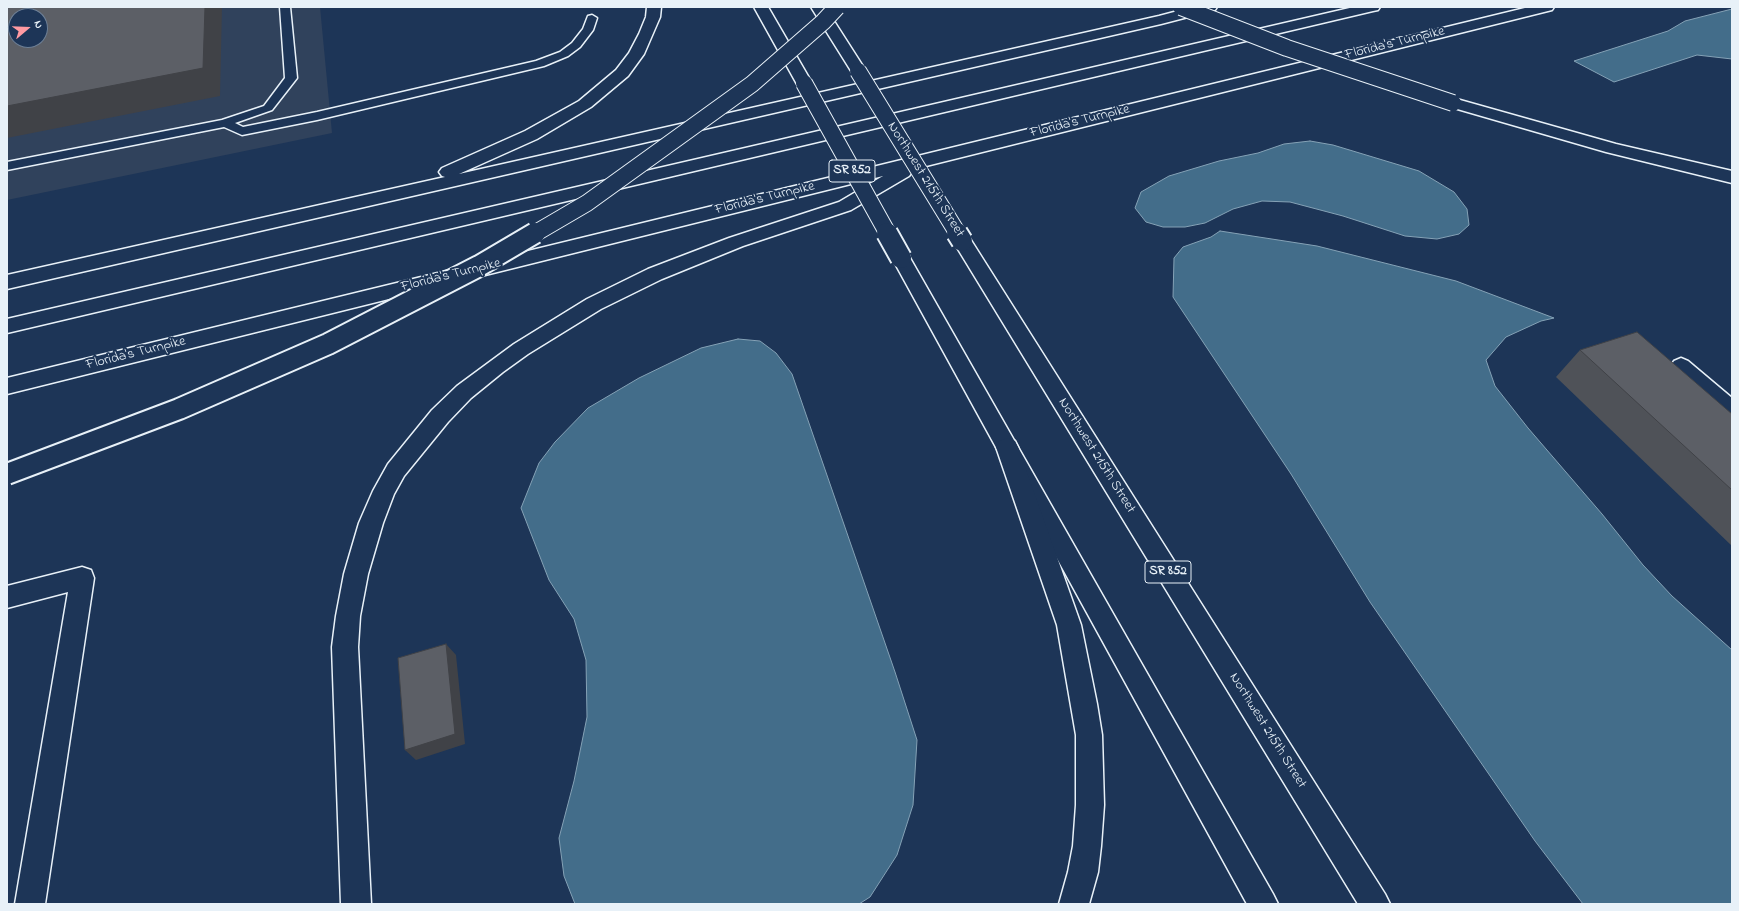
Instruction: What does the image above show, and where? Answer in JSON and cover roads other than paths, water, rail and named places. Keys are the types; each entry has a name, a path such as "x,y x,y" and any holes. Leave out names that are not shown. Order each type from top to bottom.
{"main road":[{"path":"400,193 531,135 585,104 622,72 636,54 653,17 654,7"},
{"name":"SR 852","path":"761,7 1262,904"},
{"name":"Northwest 215th Street","path":"818,7 1375,904"},
{"path":"7,474 179,410 328,344 479,266 587,203 695,126 752,84 823,22 837,7"},
{"path":"1181,7 1287,48 1454,103 1604,146 1732,178"},
{"path":"7,282 1146,23 1210,7"},
{"path":"7,326 1373,7"},
{"name":"Florida's Turnpike","path":"7,386 1547,7"},
{"path":"356,904 345,647 348,616 356,574 365,546 370,523 384,491 400,464 440,416 464,392 521,349 594,304 655,274 736,242 845,206 922,160"},
{"path":"1681,366 1732,410"},
{"path":"1007,446 1069,625 1085,712 1090,755 1090,804 1086,853 1074,904"},
{"path":"7,597 82,578 30,904"}],"lane":[{"path":"7,166 225,123 268,108 291,78 285,7"},
{"path":"225,123 242,131 325,114 540,64 564,54 576,45 588,30 592,18"}]}
